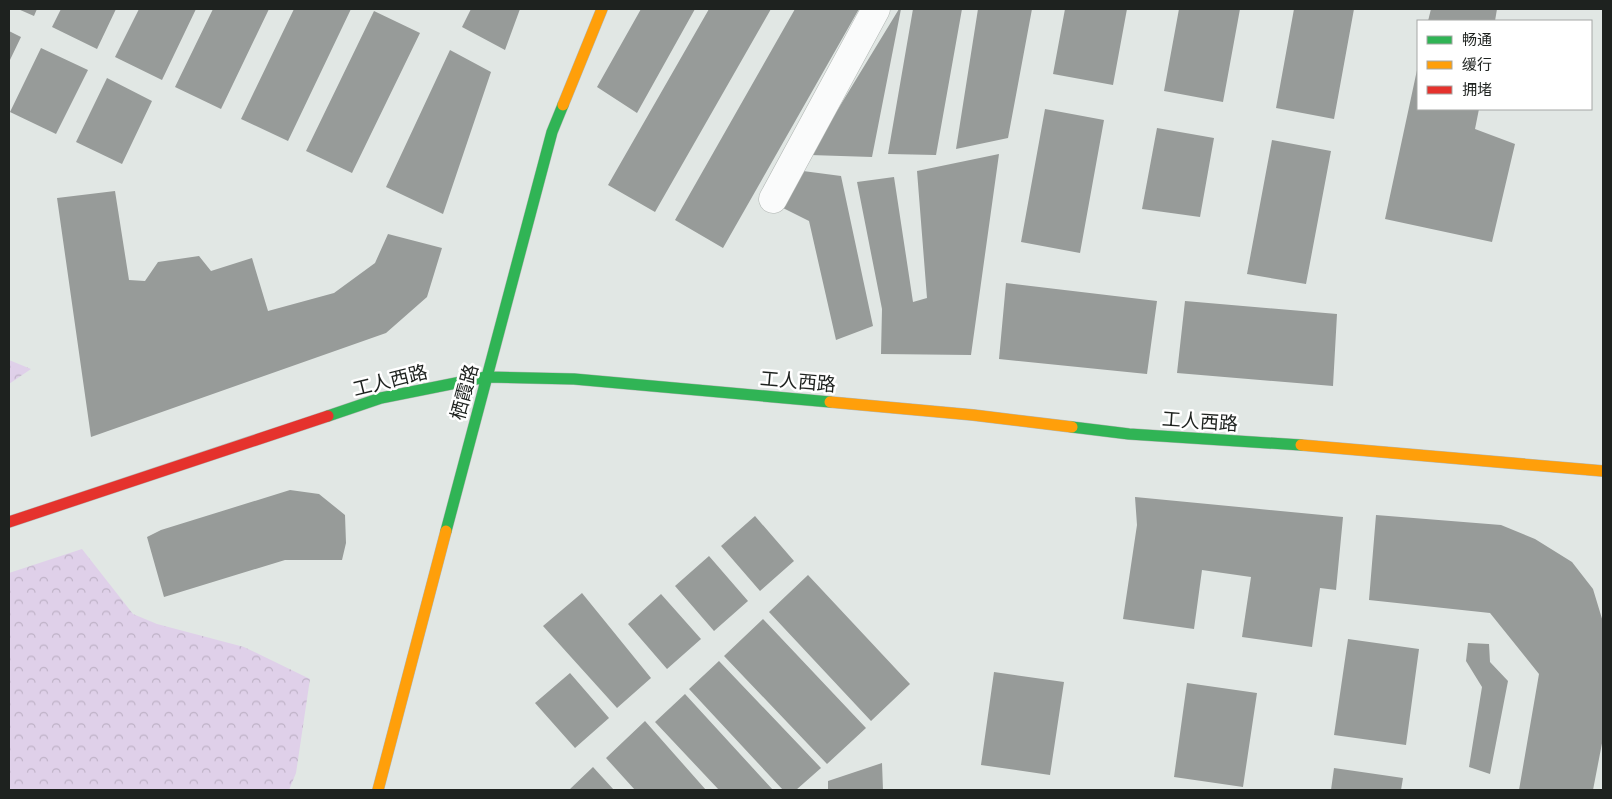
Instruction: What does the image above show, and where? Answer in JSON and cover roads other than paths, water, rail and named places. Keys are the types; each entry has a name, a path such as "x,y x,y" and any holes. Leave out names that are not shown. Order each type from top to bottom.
{"main road":[{"name":"栖霞路","path":"378,790 552,132 602,9"},
{"name":"工人西路","path":"9,522 381,398 486,377 574,379 973,415 1129,434 1337,447 1603,471"}],"street":[{"path":"774,199 876,9"}]}
